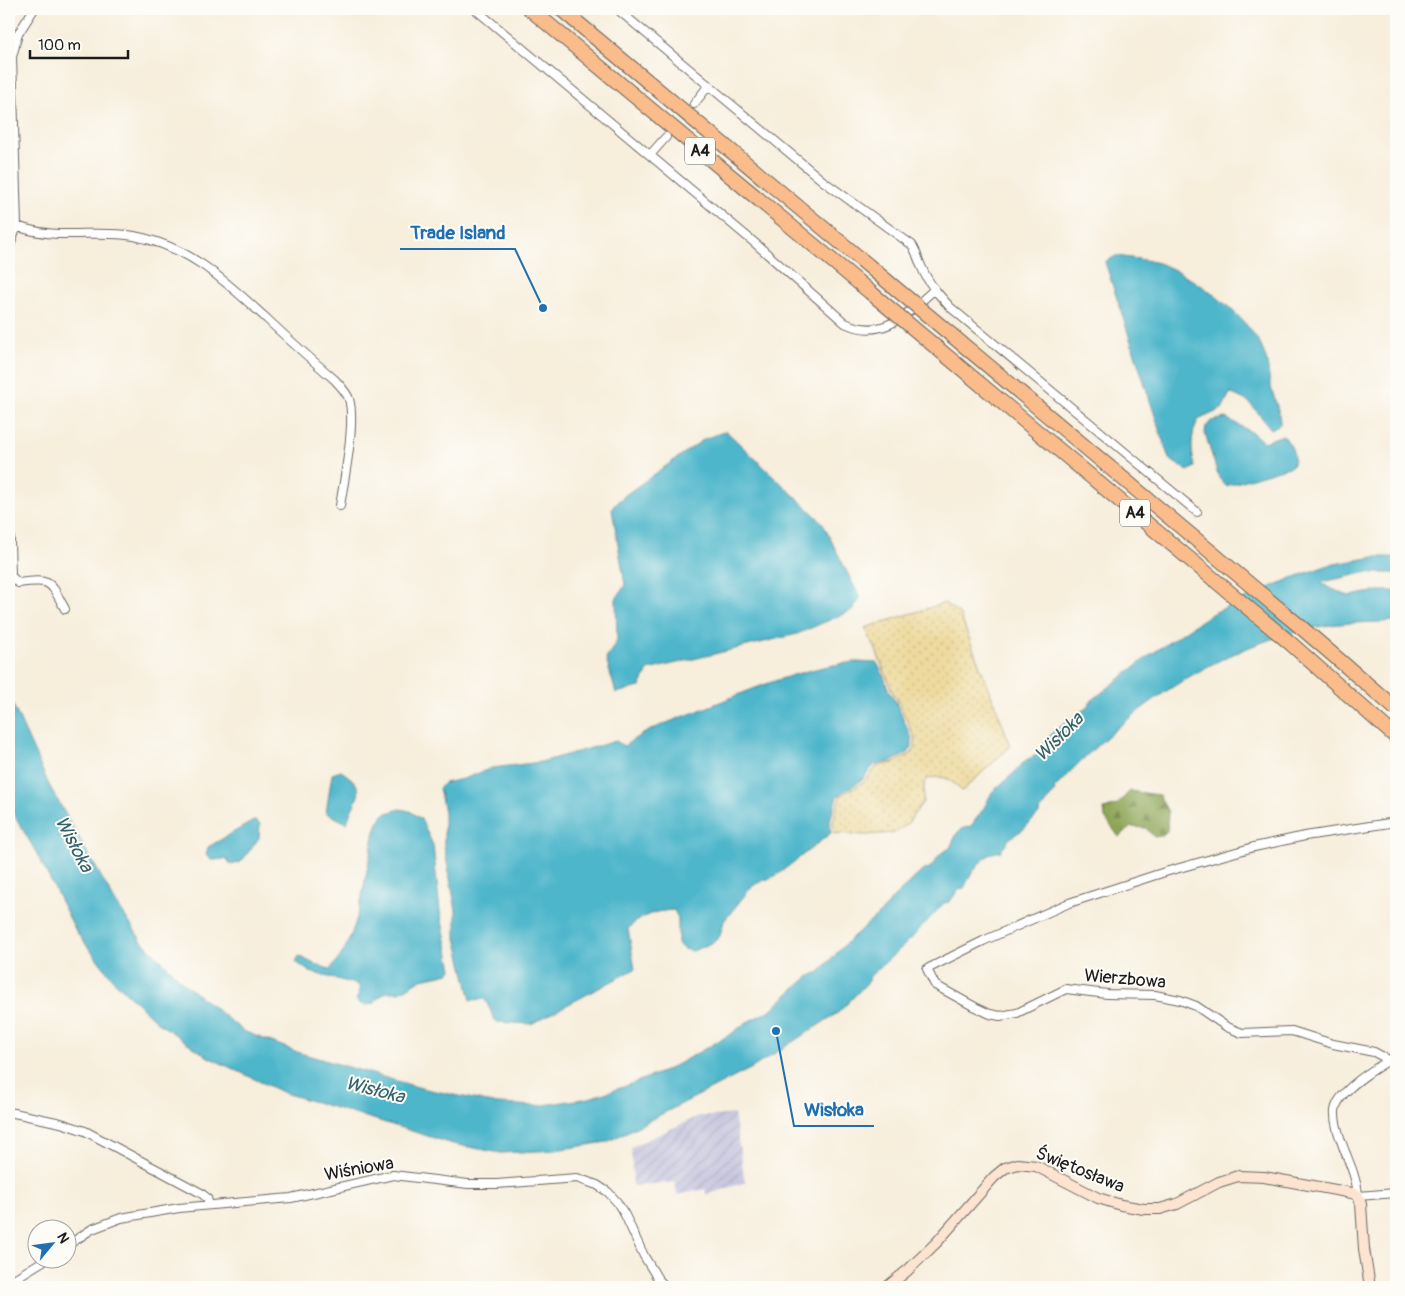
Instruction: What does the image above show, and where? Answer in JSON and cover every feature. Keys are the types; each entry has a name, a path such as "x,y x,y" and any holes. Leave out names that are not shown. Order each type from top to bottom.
{"highway":[{"name":"A4","path":"530,9 1289,642 1396,737"},
{"name":"A4","path":"561,9 1282,611 1396,710"}],"street":[{"path":"9,248 17,226 12,57 18,34 34,9"},
{"path":"475,9 776,261 845,323 853,327 871,330 887,326 910,310 934,289"},
{"path":"617,9 824,181 912,245 934,289 950,307 1197,512"},
{"path":"694,104 709,85"},
{"path":"650,155 666,136"},
{"path":"17,226 45,234 119,234 151,240 165,244 194,258 226,281 335,380 347,394 350,406 349,442 340,506"},
{"path":"9,504 11,576 18,583 38,580 51,584 65,609"},
{"name":"Wierzbowa","path":"1393,1058 1334,1044 1292,1031 1242,1033 1227,1027 1196,1006 1180,1000 1155,995 1107,994 1066,989 1017,1013 1000,1016 990,1014 975,1007 935,985 927,969 983,941 1069,903 1165,872 1254,847 1305,836 1396,822"},
{"path":"1370,1287 1364,1250 1361,1204 1357,1185 1339,1135 1335,1111 1338,1102 1350,1088 1393,1058"},
{"path":"9,1112 61,1123 84,1131 201,1193 207,1198 209,1205"},
{"name":"Świętosława","path":"887,1287 937,1242 994,1178 1005,1168 1018,1164 1036,1166 1098,1198 1144,1209 1168,1208 1219,1182 1238,1176 1264,1177 1343,1190 1358,1196"},
{"name":"Wiśniowa","path":"78,1238 92,1229 115,1219 209,1205 291,1198 393,1175 468,1184 497,1184 577,1178 588,1181 603,1189 617,1202 644,1256 658,1279 666,1287"},
{"path":"1358,1196 1396,1193"},
{"path":"9,1282 32,1268"}],"shaded area":[{"path":"734,1114 745,1182 707,1195 705,1189 677,1195 675,1182 633,1186 631,1147 699,1116"}],"green space":[{"path":"1130,791 1159,795 1168,812 1167,831 1161,836 1154,837 1146,828 1131,827 1119,837 1105,818 1104,809 1117,805"}],"sand":[{"path":"945,603 960,615 1011,746 962,791 954,783 943,777 927,779 924,785 923,802 907,824 895,833 865,835 834,833 833,822 840,796 865,781 877,766 893,763 911,754 915,748 915,739 865,628"}],"water":[{"path":"1116,256 1158,263 1172,269 1203,287 1234,312 1247,326 1264,353 1280,424 1271,429 1249,402 1230,393 1222,409 1198,420 1192,444 1195,467 1188,471 1169,459 1105,262"},
{"path":"1226,418 1253,433 1263,442 1283,435 1292,450 1294,458 1292,466 1226,486 1219,478 1205,433 1206,427 1211,421"},
{"path":"726,431 822,522 860,598 853,610 797,634 648,670 640,687 616,693 606,659 617,640 616,599 625,585 612,509 628,493 704,439"},
{"path":"1374,557 1396,557 1396,573 1368,572 1323,582 1322,584 1351,596 1377,591 1396,591 1396,621 1324,626 1285,635 1247,648 1211,665 1176,685 1111,733 1082,760 1054,789 1055,791 1039,814 1025,828 1009,839 1001,851 992,853 985,858 971,874 964,888 959,890 949,902 944,903 909,941 870,976 867,983 839,1012 752,1068 607,1142 555,1150 501,1153 453,1144 284,1093 208,1057 157,1022 116,983 77,933 36,852 9,806 9,696 49,785 115,901 141,940 186,985 243,1031 300,1053 421,1088 497,1104 537,1106 589,1098 667,1070 769,1011 808,977 819,972 849,940 885,909 892,899 921,872 931,867 940,854 950,848 957,833 961,829 971,826 984,808 992,792 1026,760 1039,754 1053,732 1084,710 1091,701 1150,655 1209,615 1289,579 1329,565"},
{"path":"856,662 877,663 912,739 912,747 908,753 890,762 874,765 862,780 837,796 830,821 831,833 777,875 753,885 724,921 720,936 714,942 693,951 683,949 678,944 678,918 674,910 661,911 643,917 628,929 635,969 531,1024 496,1022 485,999 471,1000 456,938 456,911 444,846 444,812 439,788 444,783 463,779 492,768 541,762 616,741 624,746 662,725 759,687 797,674"},
{"path":"341,771 356,784 358,789 358,795 347,823 326,813 332,774"},
{"path":"400,809 410,811 421,819 433,845 440,911 452,969 449,973 422,979 400,992 387,992 374,1003 364,1005 356,1000 359,994 359,985 310,972 296,962 299,956 316,965 330,969 340,957 354,928 377,825 384,814"},
{"path":"255,820 260,824 259,838 241,862 231,865 227,859 212,860 206,855 208,847"}],"tunnel":[{"path":"673,129 694,104"}],"place":[{"name":"Trade Island","path":"543,308"},
{"name":"Wisłoka","path":"776,1031"}]}
